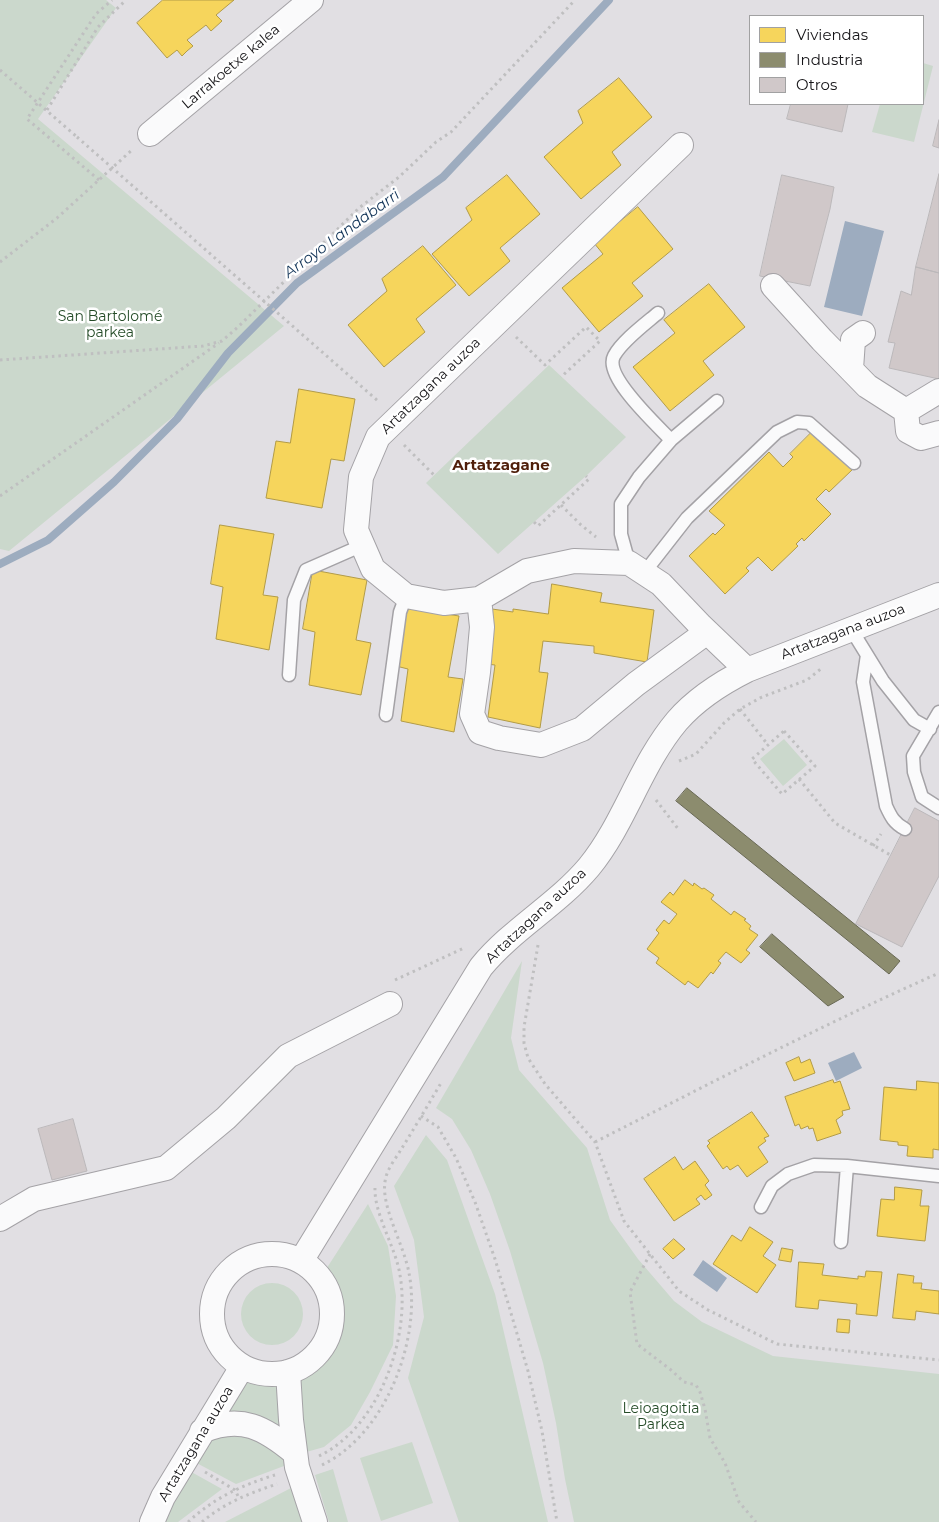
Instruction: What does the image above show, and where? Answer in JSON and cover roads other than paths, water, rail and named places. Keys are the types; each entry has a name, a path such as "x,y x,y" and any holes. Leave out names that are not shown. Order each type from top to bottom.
{"street":[{"name":"Larrakoetxe kalea","path":"150,134 311,0"},
{"name":"Artatzagana auzoa","path":"637,568 574,561 527,571 479,599 444,603 406,596 373,569 356,530 361,477 378,437 681,145"},
{"path":"773,286 867,386 906,411"},
{"path":"851,369 853,340 862,333"},
{"path":"906,411 939,391"},
{"path":"906,411 908,431 921,438 939,432"},
{"path":"637,568 661,584 747,670"},
{"name":"Artatzagana auzoa","path":"301,1261 481,967 495,950 574,883 590,866 607,842 664,738 678,720 694,704 718,685 747,670 939,595"},
{"path":"479,599 482,627 472,714 480,732 499,738 541,745 582,729 636,684 707,632"},
{"path":"0,1220 34,1199 166,1168 226,1118 288,1056 390,1004"},
{"path":"278,1254 301,1261 315,1272 325,1286 331,1304 332,1321 327,1338 318,1354 304,1365 288,1372 256,1373 242,1367 224,1352 213,1331 211,1307 218,1285 234,1267 255,1256 278,1254"},
{"name":"Artatzagana auzoa","path":"152,1522 185,1460 242,1367"},
{"path":"288,1372 291,1420 298,1465 315,1522"},
{"path":"202,1431 215,1426 245,1424 260,1428 278,1438 298,1465"}],"lane":[{"path":"658,313 624,344 613,357 613,370 621,387 671,440"},
{"path":"717,401 671,440 639,477 621,504 621,534 637,568 777,432 797,422 809,423 854,463"},
{"path":"289,675 294,600 306,570 363,545"},
{"path":"386,716 400,612 406,596"},
{"path":"850,629 884,681 914,720 930,729"},
{"path":"867,655 863,682 886,806 891,819 905,829"},
{"path":"939,712 913,756 914,772 922,797 939,808"},
{"path":"760,1207 772,1186 788,1174 814,1165 847,1166 939,1176"},
{"path":"841,1242 847,1166"}],"water":[{"path":"845,221 884,231 862,316 824,307"},
{"path":"854,1052 862,1068 836,1081 828,1063"},
{"path":"703,1260 727,1278 717,1292 693,1275"}],"waterway":[{"name":"Arroyo Landabarri","path":"0,564 48,540 114,482 177,419 228,353 297,283 443,177 609,0"}],"district":[{"name":"Artatzagane","path":"501,466"}],"park label":[{"name":"San Bartolomé parkea","path":"110,326"},
{"name":"Leioagoitia Parkea","path":"661,1418"}]}
